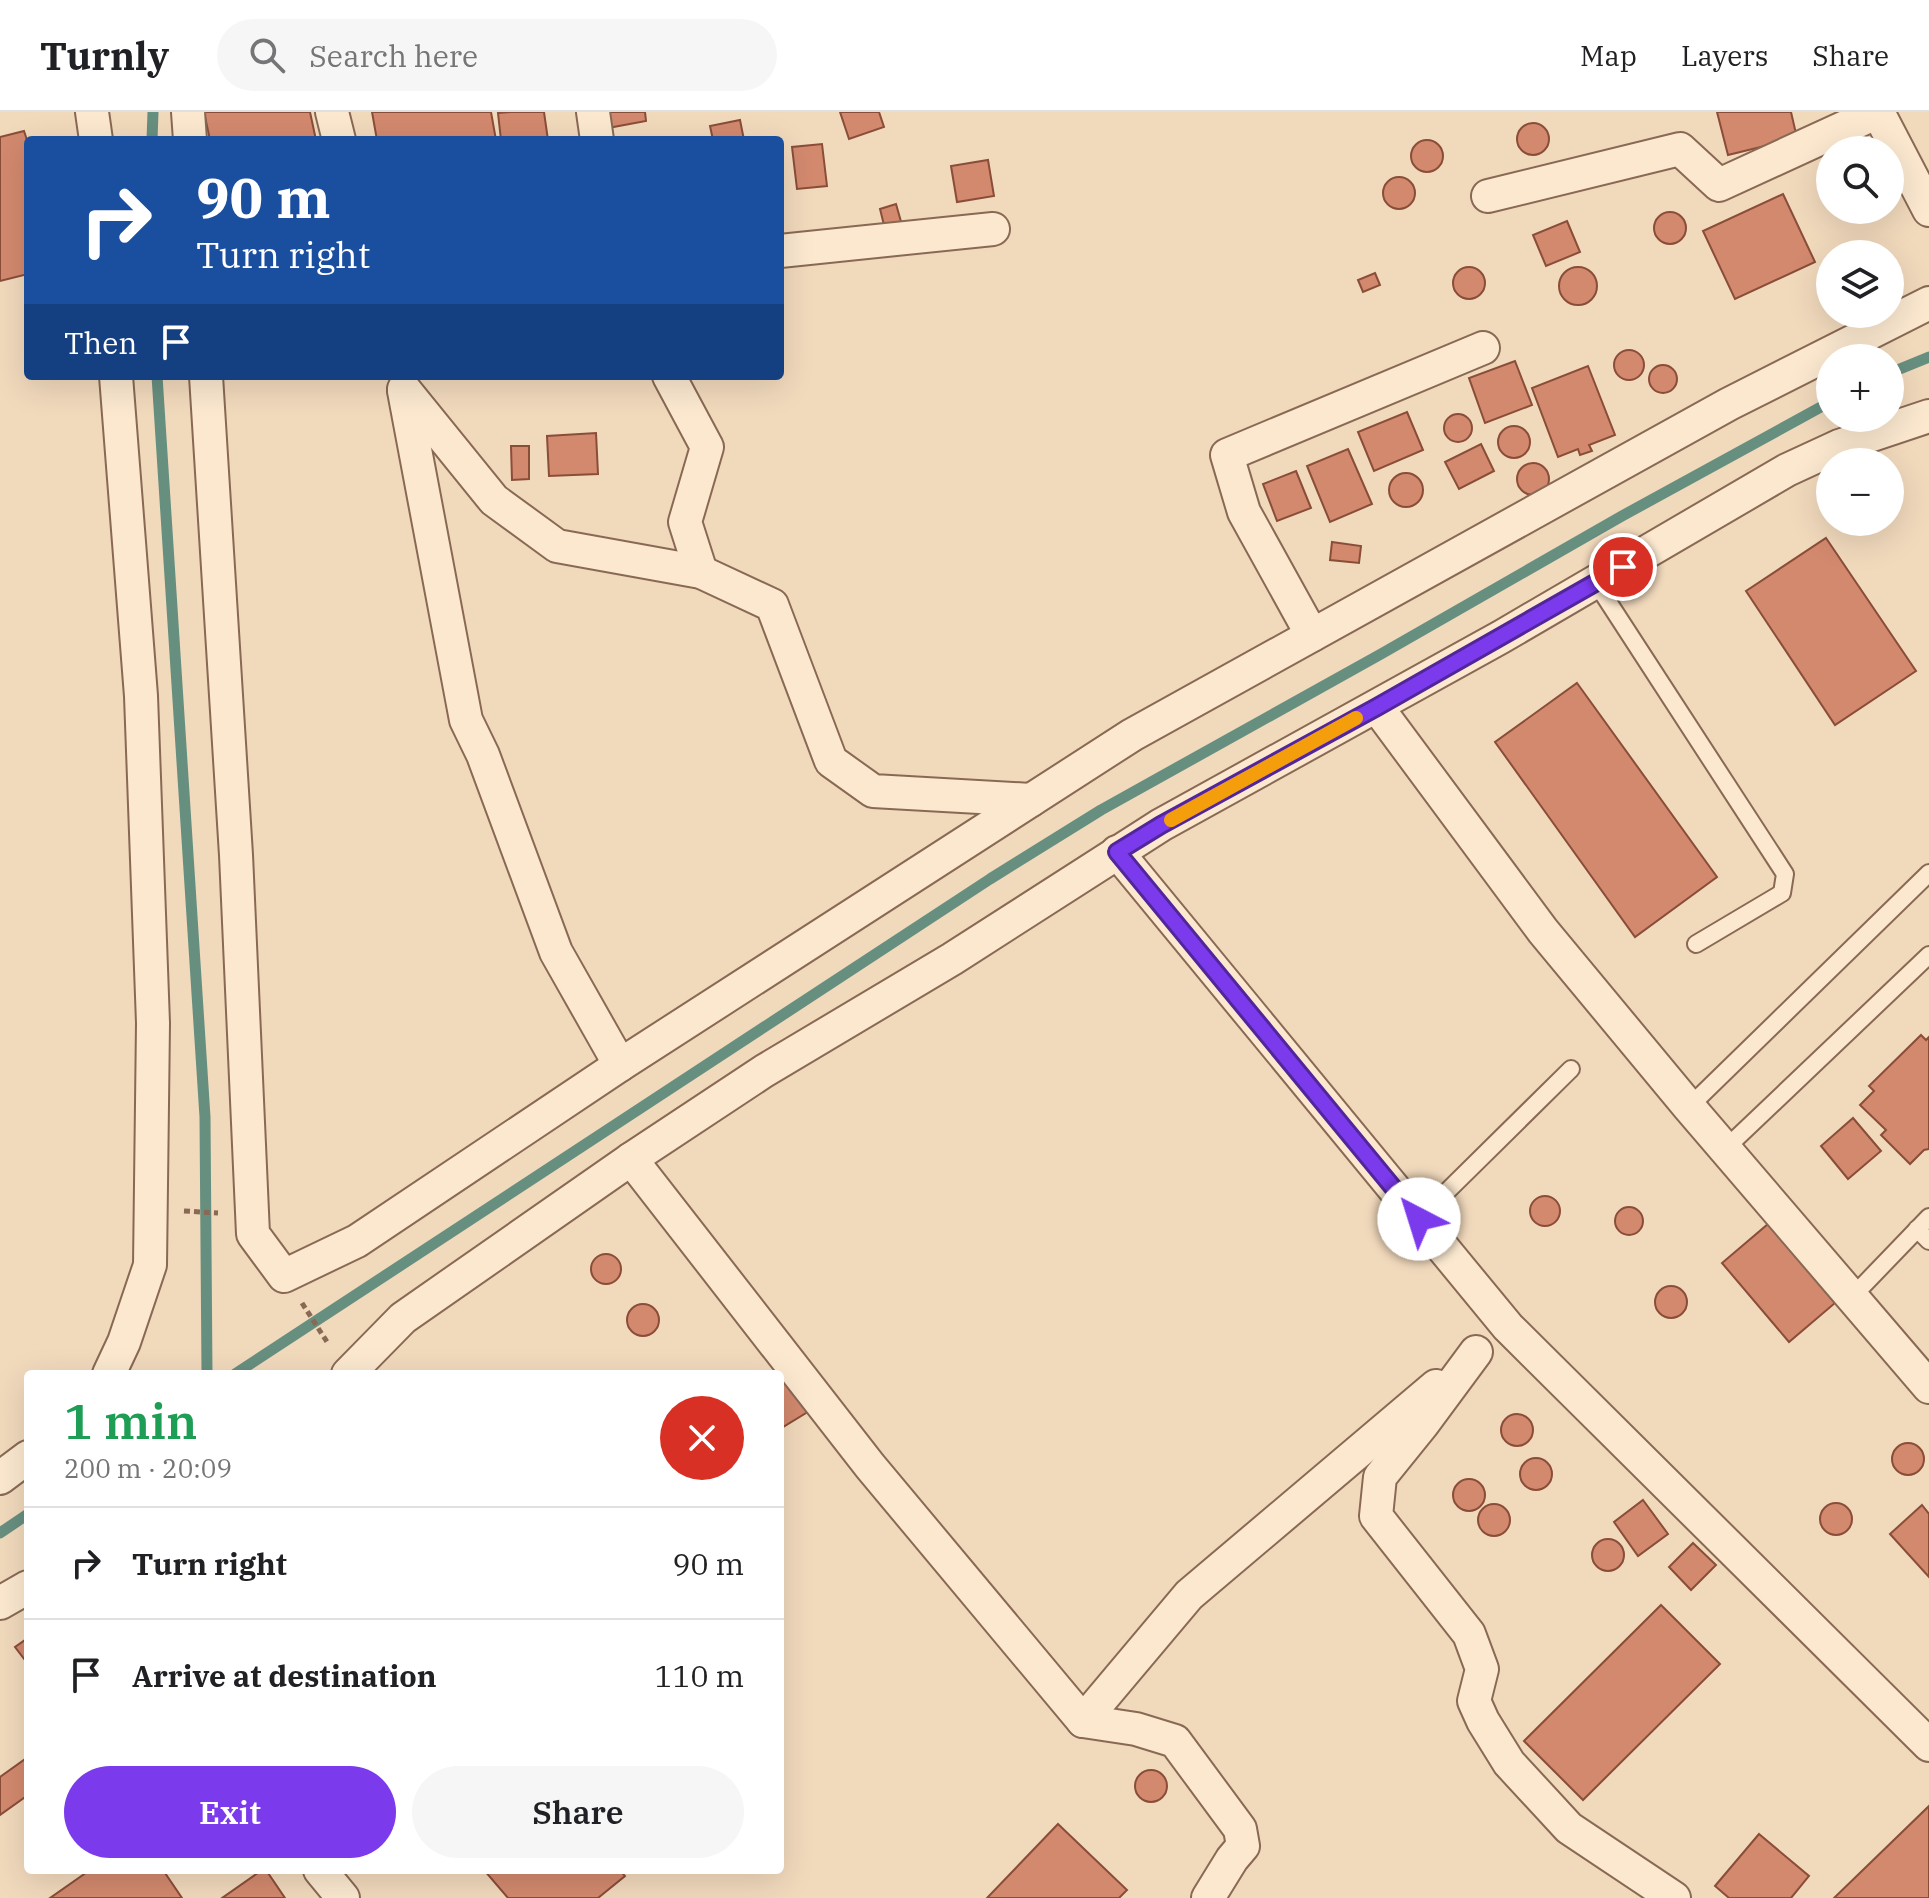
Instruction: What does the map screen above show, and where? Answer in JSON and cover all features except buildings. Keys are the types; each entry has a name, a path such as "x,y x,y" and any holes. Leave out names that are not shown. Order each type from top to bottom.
{"street":[{"path":"92,112 95,136"},
{"path":"188,112 190,136"},
{"path":"332,112 338,136"},
{"path":"593,112 596,136"},
{"path":"1488,196 1680,149 1719,185 1878,112 1929,210"},
{"path":"784,251 993,229"},
{"path":"206,380 236,855 253,1234 284,1276 357,1241 620,1065 1132,735 1729,404 1929,303"},
{"path":"1312,635 1244,512 1227,455 1483,348"},
{"path":"111,1370 124,1342 150,1265 153,1023 141,696 116,380"},
{"path":"671,380 707,447 685,522 701,572"},
{"path":"402,382 494,500 557,546 701,572 772,605 831,761 873,791 1031,800"},
{"path":"402,382 466,720 483,755 556,952 620,1065"},
{"path":"340,1362 631,1159 764,1071 952,959 1161,825 1596,583 1787,470 1839,446 1929,416"},
{"path":"1377,707 1543,931 1929,1387"},
{"path":"1117,852 1508,1327 1929,1745"},
{"path":"631,1159 870,1466 1083,1721 1136,1729 1175,1741 1240,1829 1243,1846 1208,1898"},
{"path":"1083,1721 1189,1595 1476,1352 1521,1339"},
{"path":"1476,1352 1380,1477 1376,1516 1469,1634 1482,1669 1474,1701 1509,1763 1569,1828 1674,1898"},
{"path":"0,1478 24,1460"},
{"path":"0,1603 24,1589"},
{"path":"323,1874 343,1898"}],"lane":[{"path":"1596,583 1785,874 1782,893 1696,944"},
{"path":"1689,1107 1929,873"},
{"path":"1725,1149 1929,955"},
{"path":"1419,1219 1571,1069"},
{"path":"1852,1297 1925,1229"}],"path":[{"path":"173,1211 231,1213"},
{"path":"295,1292 340,1362"}],"waterway":[{"path":"152,136 153,112"},
{"path":"1904,367 1929,357"},
{"path":"157,380 205,1117 207,1370"},
{"path":"241,1370 990,879 1101,810 1816,410"},
{"path":"0,1533 24,1517"}],"slow traffic":[{"path":"1171,820 1356,718"}],"route":[{"path":"1419,1219 1117,852 1623,567"}]}
